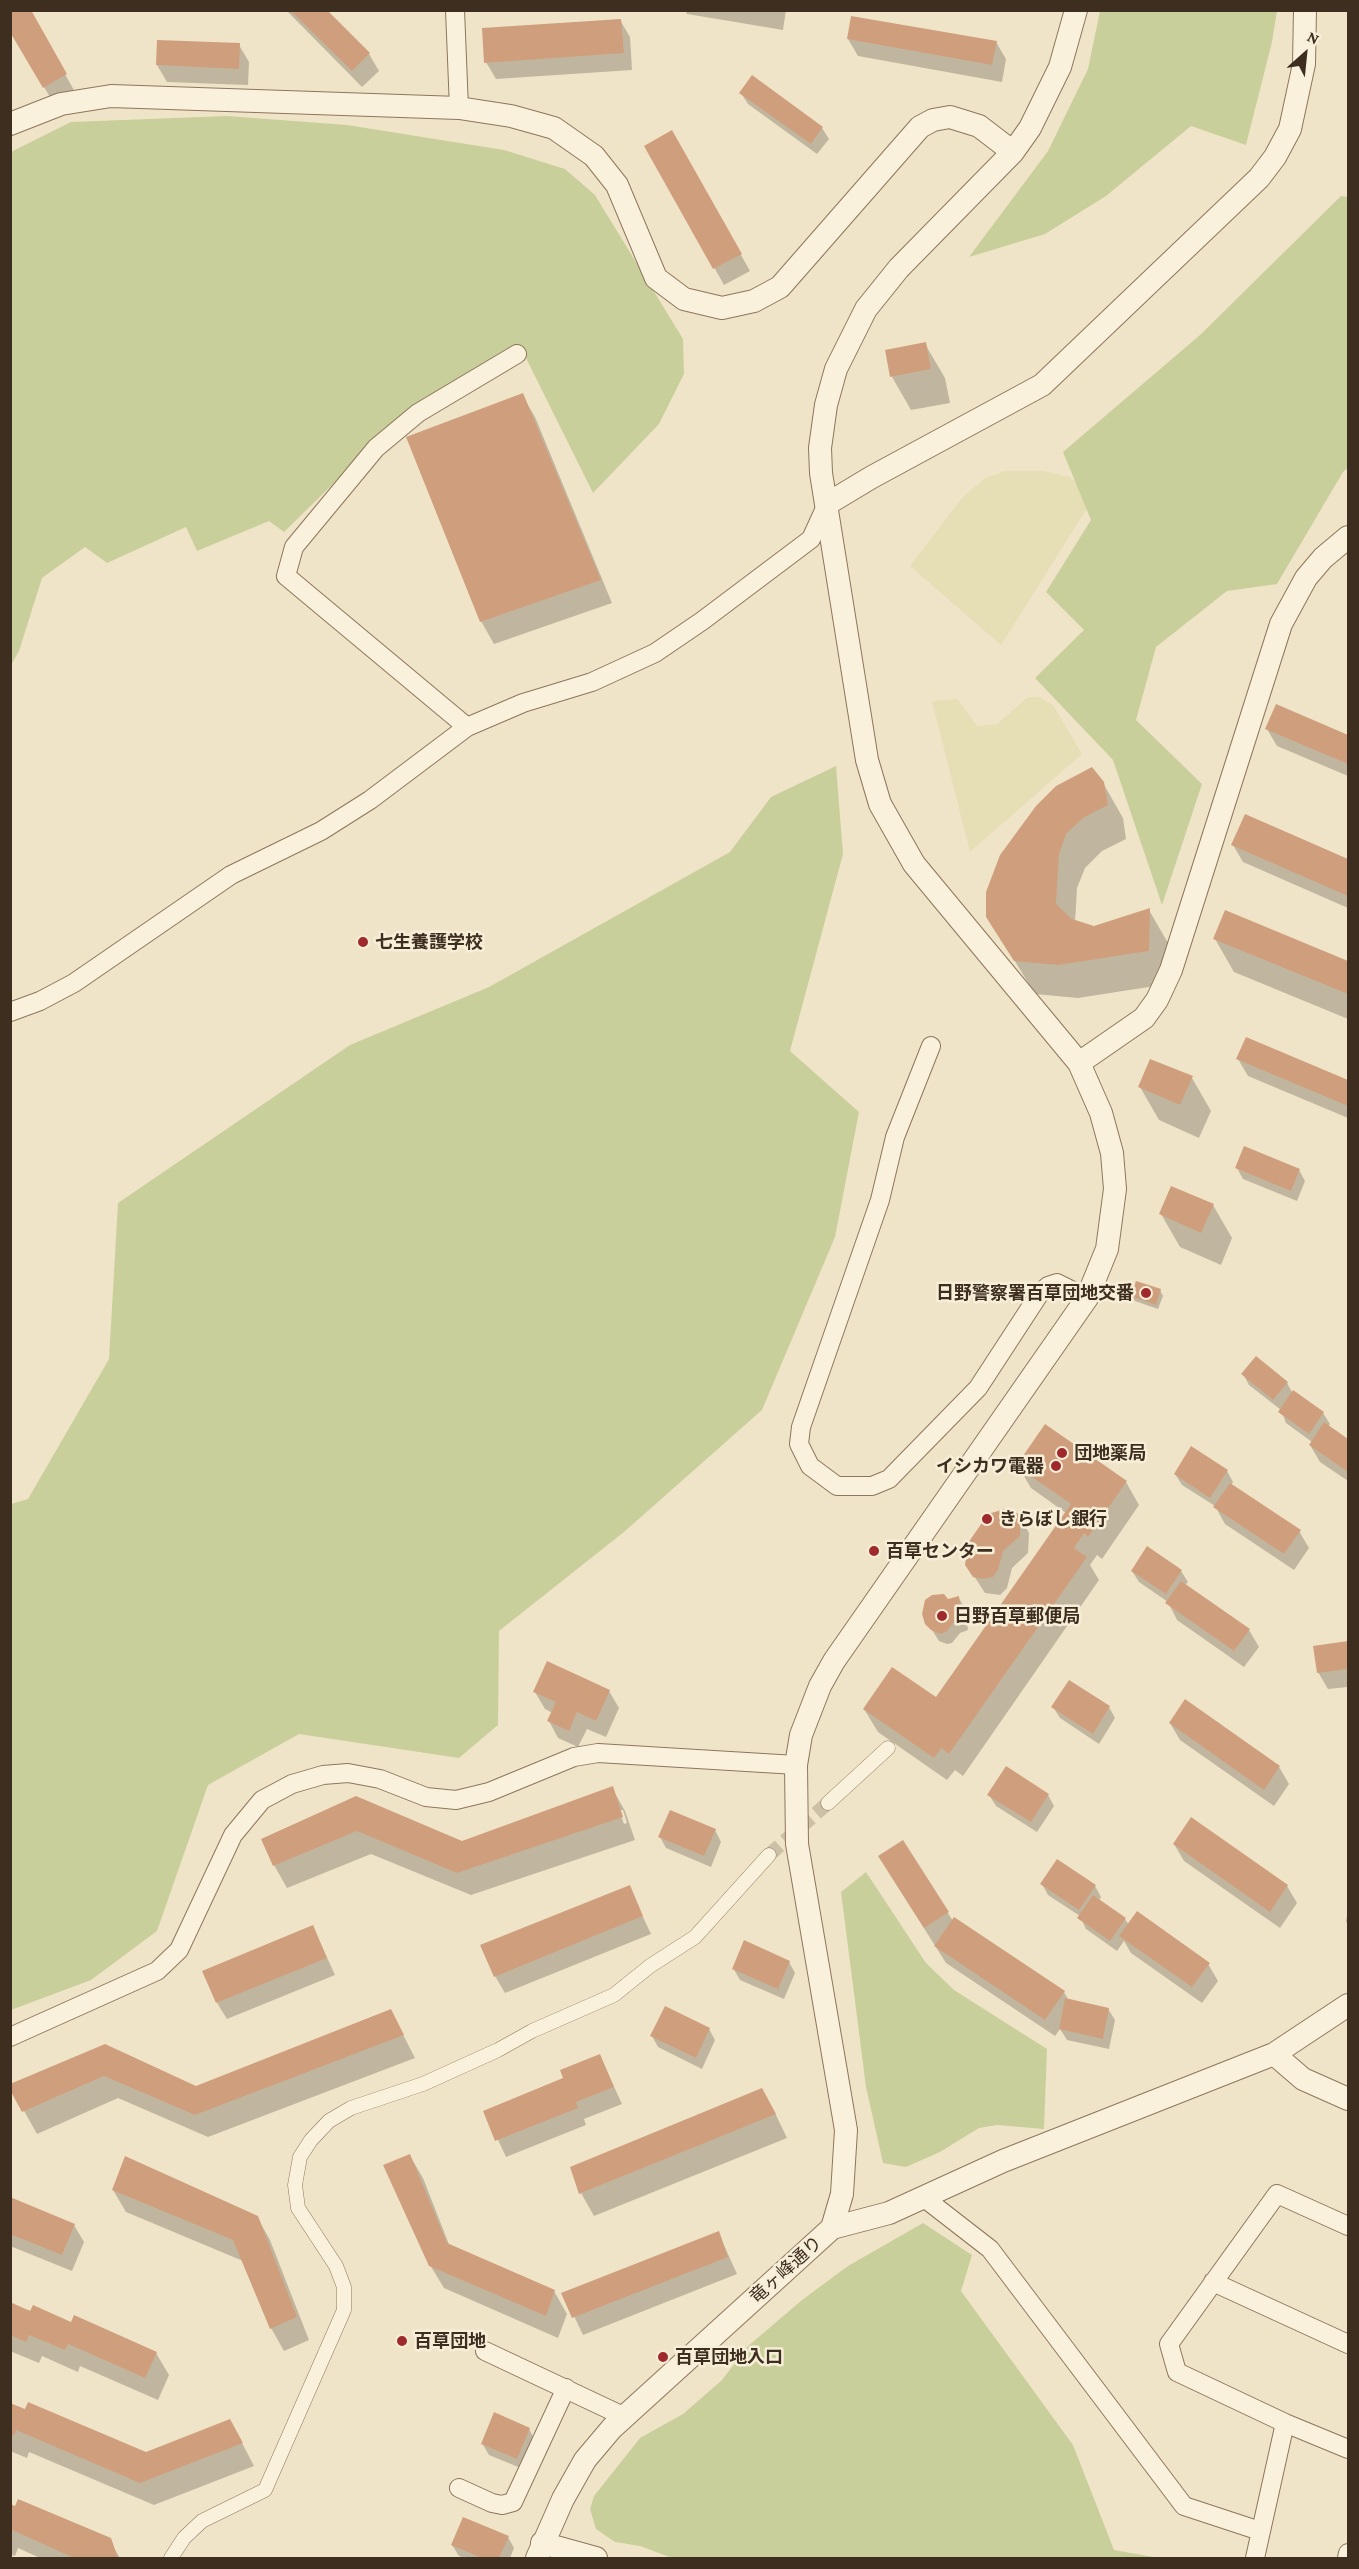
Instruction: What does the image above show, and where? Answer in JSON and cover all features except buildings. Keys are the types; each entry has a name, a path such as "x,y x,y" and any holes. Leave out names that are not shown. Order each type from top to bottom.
{"street":[{"path":"455,10 459,108"},
{"name":"竜ヶ峰通り","path":"540,2551 585,2460 623,2416 832,2228 842,2194 846,2130 797,1844 796,1765 801,1735 808,1712 834,1661 1087,1298 1107,1249 1115,1188 1112,1153 1101,1113 1079,1063 914,864 880,804 867,760 832,547 821,473 820,447 826,405 836,369 866,309 899,268 1013,152 1030,128 1060,67 1076,10"},
{"path":"10,1012 40,1001 74,982 231,875 321,831 370,800 467,727 523,703 592,682 656,653 811,539 827,504 872,477 1042,385 1258,178 1275,158 1290,129 1304,64 1305,10"},
{"path":"11,122 61,104 111,96 459,108 511,116 554,128 594,156 617,185 656,278 684,299 722,308 754,301 780,287 920,127 950,117 980,126 1013,152"},
{"path":"467,727 286,576 294,547 376,448 418,413 517,354"},
{"path":"1079,1063 1144,1018 1157,1000 1174,959 1281,624 1306,578 1323,558 1348,537"},
{"path":"931,1046 895,1137 880,1200 801,1427 799,1444 810,1466 837,1485 872,1486 889,1479 978,1388 1048,1286 1057,1283 1087,1298"},
{"path":"828,1803 888,1748"},
{"path":"10,2037 157,1971 179,1950 233,1835 262,1800 291,1784 323,1775 348,1773 380,1779 426,1797 456,1800 489,1792 574,1757 598,1753 796,1765"},
{"path":"171,2559 184,2538 202,2521 265,2490 344,2310 344,2287 336,2266 298,2208 295,2185 300,2157 311,2140 329,2121 351,2108 423,2084 614,1995 650,1966 695,1937 769,1855"},
{"path":"832,2228 889,2213 1003,2160 1274,2054 1348,2005"},
{"path":"1274,2054 1303,2079 1348,2099"},
{"path":"1348,2226 1277,2194 1169,2344 1178,2372 1284,2423 1348,2449"},
{"path":"923,2197 990,2249 1184,2506 1260,2531"},
{"path":"1213,2282 1348,2344"},
{"path":"485,2351 623,2416"},
{"path":"459,2488 492,2503 502,2505 513,2502 566,2388"},
{"path":"1255,2559 1284,2423"},
{"path":"540,2551 597,2559"},
{"path":"1347,2559 1348,2553"}],"shaded area":[{"path":"1005,471 1044,471 1069,477 1096,494 1001,645 910,566 962,498 984,479"},
{"path":"1028,697 1039,697 1053,705 1082,754 970,852 932,701 957,699 977,726 997,724"}],"green space":[{"path":"1100,11 1277,11 1272,42 1246,145 1191,126 1106,196 1045,234 969,257 1048,151 1088,69"},
{"path":"227,116 347,125 504,150 565,169 595,195 683,339 684,374 659,424 593,493 525,356 385,433 284,532 269,521 197,551 186,527 107,563 85,547 42,578 19,651 11,665 11,152 71,122"},
{"path":"1341,196 1348,197 1348,468 1343,472 1277,584 1227,591 1156,647 1136,720 1202,784 1162,905 1113,760 1035,678 1084,630 1046,592 1091,520 1063,452 1200,335"},
{"path":"836,766 843,854 790,1051 859,1112 835,1237 762,1410 624,1532 499,1631 498,1725 459,1758 299,1734 208,1785 157,1931 91,1980 11,2010 11,1504 28,1499 109,1359 118,1203 350,1045 489,987 730,852 771,797"},
{"path":"866,1872 926,1963 954,1990 1047,2049 1044,2129 997,2125 979,2128 940,2152 906,2167 883,2163 866,2087 841,1892"},
{"path":"923,2223 972,2255 961,2291 1073,2445 1114,2550 1159,2558 672,2558 640,2546 615,2542 596,2529 590,2509 594,2496 640,2438 683,2414 722,2380 747,2347 802,2300 848,2266"}],"tunnel":[{"path":"769,1855 828,1803"}],"place":[{"name":"七生養護学校","path":"363,942"},
{"name":"日野警察署百草団地交番","path":"1146,1293"},
{"name":"団地薬局","path":"1062,1453"},
{"name":"イシカワ電器","path":"1056,1466"},
{"name":"きらぼし銀行","path":"987,1519"},
{"name":"百草センター","path":"874,1551"},
{"name":"日野百草郵便局","path":"942,1616"},
{"name":"百草団地","path":"402,2341"},
{"name":"百草団地入口","path":"663,2357"}]}
